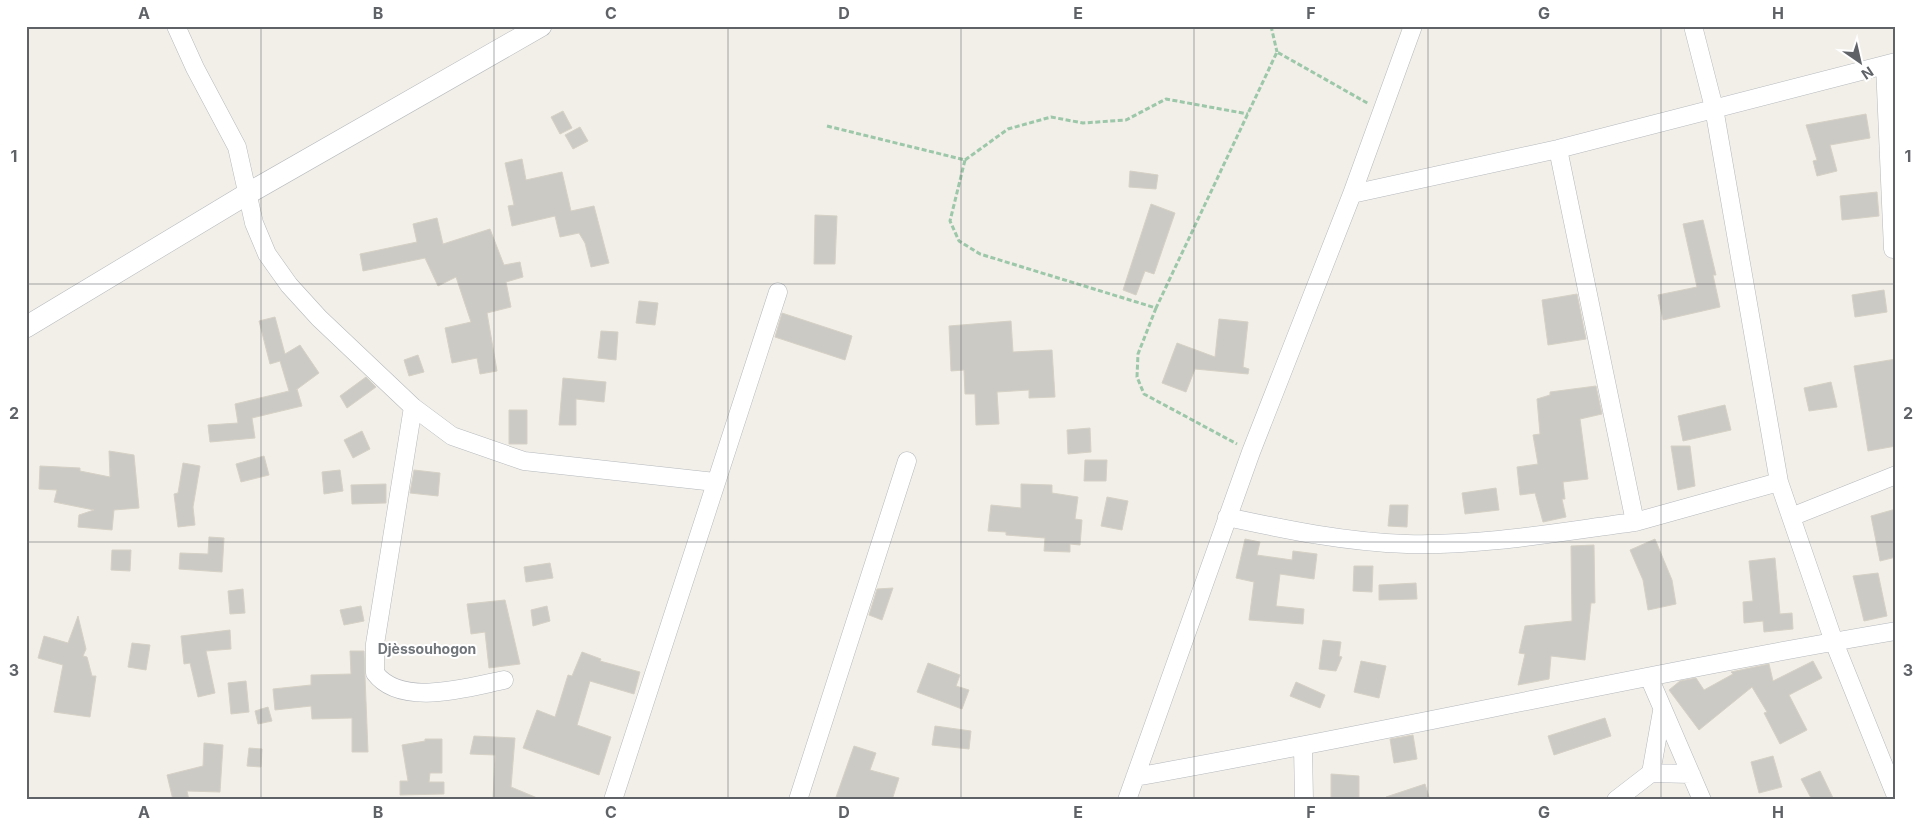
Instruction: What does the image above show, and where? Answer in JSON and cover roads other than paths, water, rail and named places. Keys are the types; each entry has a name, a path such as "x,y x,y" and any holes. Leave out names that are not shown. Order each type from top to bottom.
{"street":[{"path":"176,26 195,68 237,147 254,223 267,254 289,285 319,318 413,407 452,436 524,461 715,482"},
{"path":"26,327 248,194 542,26"},
{"path":"1127,800 1251,452 1352,194 1413,26"},
{"path":"1693,26 1714,108 1779,482 1834,642 1896,796"},
{"path":"1352,194 1558,149 1890,63 1892,249"},
{"path":"1558,149 1634,522"},
{"path":"613,800 778,292"},
{"path":"413,407 375,644 375,673 383,682 400,689 425,693 504,680"},
{"path":"798,800 907,461"},
{"path":"1791,517 1896,474"},
{"path":"1227,517 1326,538 1408,544 1485,542 1634,522 1779,482"},
{"path":"1135,777 1302,747 1649,677 1896,631"},
{"path":"1649,677 1662,711 1702,800"},
{"path":"1651,774 1662,711"},
{"path":"1302,747 1304,800"},
{"path":"1616,800 1651,774 1691,774"}],"district":[{"name":"Djèssouhogon","path":"427,649"}]}
